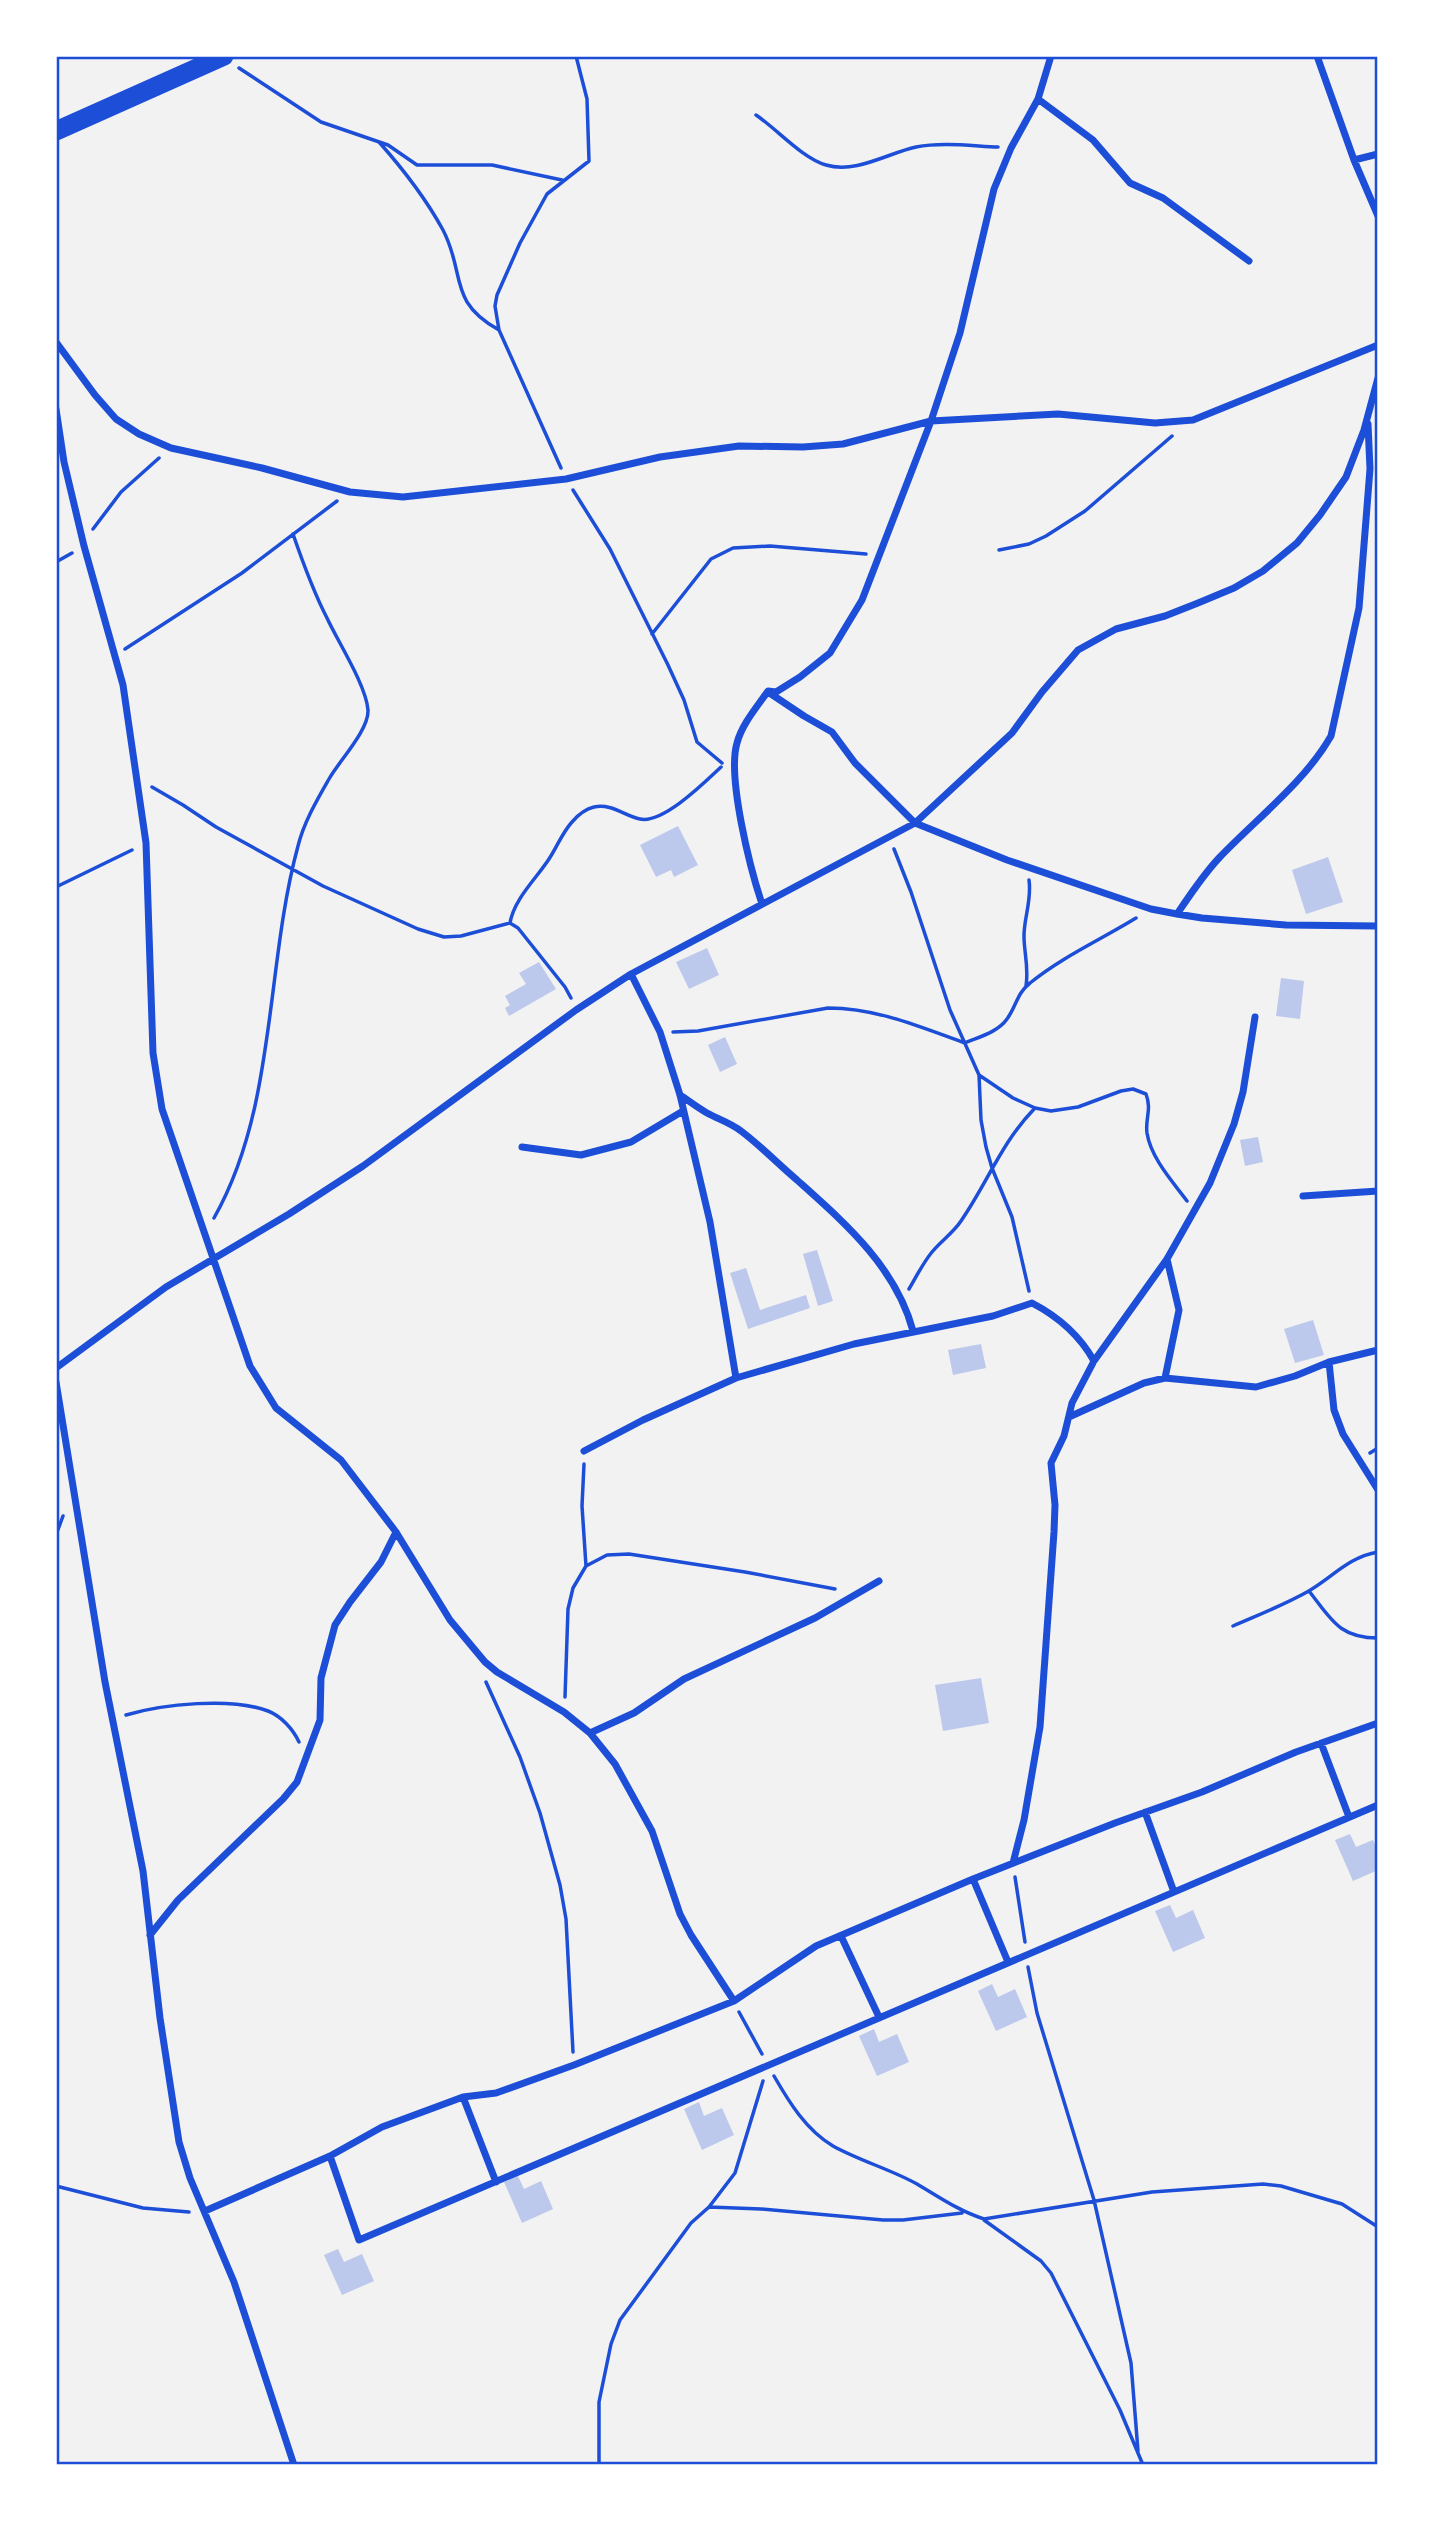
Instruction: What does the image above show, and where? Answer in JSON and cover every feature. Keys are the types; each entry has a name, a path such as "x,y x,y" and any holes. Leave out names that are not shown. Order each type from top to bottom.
{"highway":[{"path":"56,131 223,56"}],"street":[{"path":"768,691 776,692 830,653 862,600 930,421 960,333 994,190 1011,148 1038,99 1051,56"},
{"path":"1317,56 1354,160 1378,216"},
{"path":"1038,99 1093,140 1130,183 1163,198 1250,261"},
{"path":"1354,160 1378,155"},
{"path":"56,342 116,419 139,435 171,448 262,468 350,492 403,497 566,479 660,457 739,446 803,447 842,444 930,421 1058,414 1154,423 1192,420 1378,345"},
{"path":"56,1368 166,1287 363,1166 576,1010 631,974 915,823 1012,733 1078,650 1115,629 1166,616 1234,588 1263,571 1297,543 1346,477 1368,416 1378,378"},
{"path":"56,409 64,462 84,546 123,685 146,843 156,1081 169,1133 241,1342 262,1389 276,1408 341,1460 396,1532 450,1620 485,1662 497,1672 565,1712 590,1733 615,1763 652,1831 680,1913 691,1935 734,2001"},
{"path":"1177,914 1218,860 1303,773 1322,752 1331,736 1359,608 1370,469 1368,416"},
{"path":"768,691 832,732 855,763 915,823 1027,867 1151,909 1177,914 1286,925 1378,926"},
{"path":"762,904 754,881 735,772 736,752 743,729 768,691"},
{"path":"631,974 660,1032 680,1095 710,1222 736,1378"},
{"path":"1013,1863 1024,1820 1040,1727 1054,1532 1055,1505 1051,1463 1081,1382 1167,1259 1210,1182 1234,1124 1243,1092 1255,1017"},
{"path":"680,1095 705,1112 737,1128 770,1155 862,1243 903,1299 913,1331"},
{"path":"522,1147 581,1155 631,1142 683,1111"},
{"path":"1303,1196 1378,1191"},
{"path":"1165,1378 1179,1310 1167,1259"},
{"path":"584,1451 643,1420 736,1378 829,1351 993,1316 1032,1303 1057,1319 1084,1343 1094,1361"},
{"path":"1069,1417 1144,1382 1165,1378 1256,1387 1295,1376 1329,1362 1378,1350"},
{"path":"1329,1362 1334,1410 1343,1434 1378,1490"},
{"path":"56,1382 97,1636 141,1858 166,2064 179,2142 190,2178 234,2282 294,2465"},
{"path":"150,1935 178,1900 298,1782 320,1720 321,1678 335,1625 381,1562 396,1532"},
{"path":"590,1733 634,1713 684,1679 815,1618 879,1581"},
{"path":"205,2211 330,2156 383,2127 463,2097 496,2093 734,2001 799,1957 973,1879 1378,1723"},
{"path":"1321,1743 1349,1817"},
{"path":"330,2156 359,2240 1378,1805"},
{"path":"1145,1812 1174,1892"},
{"path":"973,1879 1007,1962"},
{"path":"841,1936 879,2017"},
{"path":"463,2097 496,2182"}],"path":[{"path":"223,56 321,122 388,145 410,163 423,167 492,165 562,180"},
{"path":"576,56 587,99 590,156 586,164 547,194 520,243 495,306 499,330 566,479 610,549 684,700 697,742 724,764"},
{"path":"756,115 796,147 829,166 863,164 917,147 941,145 1011,148"},
{"path":"378,142 411,182 443,231 451,248 460,290 466,302 482,320 499,330"},
{"path":"999,550 1037,541 1085,511 1192,420"},
{"path":"84,546 97,522 121,492 171,448"},
{"path":"115,656 216,591 350,492"},
{"path":"205,1233 226,1195 243,1155 271,1016 277,950 292,869 310,813 330,776 364,726 368,713 357,680 307,576 293,534"},
{"path":"652,634 711,559 733,548 770,546 839,554 879,555"},
{"path":"510,923 512,912 520,899 553,853 563,833 582,812 594,807 604,807 637,819 653,818 690,795 736,752"},
{"path":"135,778 216,827 323,886 418,929 444,936 461,936 510,923 518,928 565,987 576,1010"},
{"path":"888,836 902,867 950,1010 979,1075 981,1120 992,1168 1012,1217 1032,1303"},
{"path":"56,887 146,843"},
{"path":"1026,986 1028,969 1024,938 1030,901 1027,867"},
{"path":"660,1032 698,1031 828,1008 842,1008 866,1010 891,1017 965,1043 991,1032 1005,1022 1016,998 1026,986 1066,957 1151,909"},
{"path":"979,1075 1013,1098 1035,1108 1051,1111 1078,1107 1121,1091 1133,1089 1146,1094 1150,1105 1147,1132 1160,1164 1194,1211"},
{"path":"903,1299 932,1251 952,1234 962,1219 1013,1132 1035,1108"},
{"path":"584,1451 582,1497 586,1566"},
{"path":"1233,1626 1309,1591 1335,1571 1367,1554 1378,1552"},
{"path":"565,1712 568,1609 573,1588 586,1566 607,1555 629,1554 861,1592"},
{"path":"1309,1591 1337,1626 1359,1638 1378,1637"},
{"path":"485,1680 520,1757 540,1812 560,1885 566,1919 574,2065"},
{"path":"113,1718 161,1706 183,1704 251,1707 282,1719 297,1737 306,1760"},
{"path":"1013,1863 1030,1985 1094,2200 1131,2363 1138,2451"},
{"path":"734,2001 764,2058"},
{"path":"770,2068 790,2104 831,2145 916,2183 964,2213 984,2219 1041,2262 1051,2273 1120,2410 1143,2465"},
{"path":"599,2465 599,2402 611,2344 620,2320 691,2223 709,2207 735,2173 742,2156 757,2095 766,2076"},
{"path":"984,2219 1015,2216 1094,2200 1175,2190 1272,2185 1342,2204 1378,2227"},
{"path":"56,2186 143,2208 178,2212 205,2211"},
{"path":"709,2207 883,2220 964,2213"}],"building":[{"path":"678,826 698,865 674,877 671,870 656,877 640,845"},
{"path":"1328,857 1343,902 1306,914 1292,870"},
{"path":"707,948 719,975 689,989 676,962"},
{"path":"539,962 556,989 509,1016 505,1008 510,1005 505,996 526,984 519,973"},
{"path":"1281,978 1304,981 1300,1019 1276,1016"},
{"path":"725,1037 737,1064 720,1072 708,1045"},
{"path":"1258,1137 1263,1162 1245,1166 1240,1140"},
{"path":"817,1250 833,1301 818,1306 803,1254"},
{"path":"746,1268 760,1310 806,1295 810,1308 748,1329 730,1273"},
{"path":"1313,1320 1324,1355 1295,1363 1284,1329"},
{"path":"981,1344 986,1368 953,1375 948,1350"},
{"path":"981,1678 989,1723 943,1731 935,1685"},
{"path":"1350,1834 1356,1847 1373,1840 1378,1851 1378,1870 1353,1881 1335,1840"},
{"path":"1170,1905 1176,1918 1193,1910 1205,1938 1173,1952 1155,1911"},
{"path":"992,1984 998,1997 1015,1989 1027,2017 996,2031 978,1991"},
{"path":"874,2029 879,2042 897,2034 909,2062 877,2076 859,2036"},
{"path":"699,2102 704,2116 722,2108 734,2135 702,2150 684,2109"},
{"path":"518,2176 524,2189 541,2181 553,2209 522,2223 504,2182"},
{"path":"338,2249 344,2262 362,2254 374,2281 342,2295 324,2255"}]}
